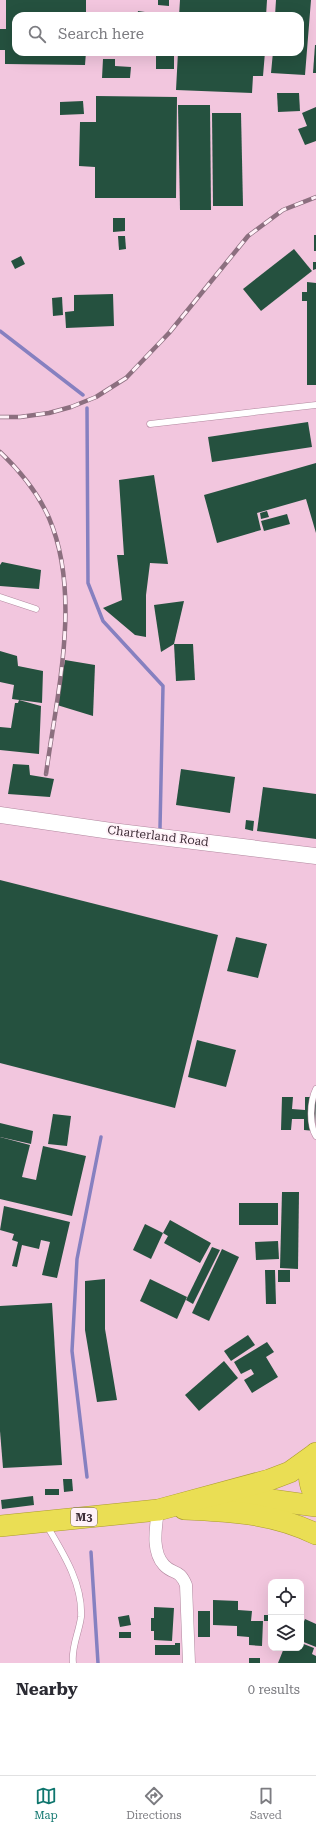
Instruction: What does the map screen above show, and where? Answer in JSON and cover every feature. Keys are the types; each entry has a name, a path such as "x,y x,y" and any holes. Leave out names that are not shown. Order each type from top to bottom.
{"highway":[{"name":"M3","path":"315,1454 309,1473 310,1483 316,1497"},
{"name":"M3","path":"0,1526 163,1509 269,1480 290,1472 315,1454"},
{"name":"M3","path":"199,1498 264,1499 316,1506"},
{"path":"163,1509 237,1511 295,1524 316,1534"}],"street":[{"name":"Charterland Road","path":"0,815 111,831 316,856"},
{"path":"163,1509 155,1539 158,1555 164,1565 182,1577 186,1585 189,1663"}],"lane":[{"path":"150,424 316,405"},
{"path":"0,597 36,609"},
{"path":"316,1089 313,1095 312,1123 312,1129 316,1136"},
{"path":"44,1521 66,1560 81,1601 81,1619 73,1650 73,1663"}],"building":[{"path":"6,0 86,0 86,12 12,12 12,56 86,56 85,65 5,64 5,50 0,50 0,29 6,29"},
{"path":"158,0 169,0 169,6 158,5"},
{"path":"180,0 267,0 266,12 179,12"},
{"path":"276,0 311,0 305,75 271,73 273,56 304,56 304,12 275,12"},
{"path":"315,45 316,73 313,73"},
{"path":"156,56 174,56 174,69 156,69"},
{"path":"178,56 265,56 263,76 253,76 252,93 176,90"},
{"path":"103,59 115,59 115,66 131,67 130,78 102,78"},
{"path":"277,93 299,93 300,111 278,112"},
{"path":"96,96 177,97 176,198 95,198 95,167 79,166 80,122 96,122"},
{"path":"83,101 84,114 60,115 60,102"},
{"path":"178,105 210,105 211,210 180,210"},
{"path":"316,107 316,141 305,145 298,129 307,126 302,113"},
{"path":"212,113 241,113 243,206 213,206"},
{"path":"113,218 125,218 125,231 113,232"},
{"path":"314,235 316,235 316,251 314,251"},
{"path":"118,236 125,236 126,249 119,250"},
{"path":"294,249 312,271 261,311 243,289"},
{"path":"21,256 25,264 15,269 11,261"},
{"path":"313,262 316,262 316,269 313,270"},
{"path":"307,282 316,283 316,385 307,385 307,301 302,301 302,292 307,292"},
{"path":"113,294 114,326 66,328 65,312 74,311 74,295"},
{"path":"62,297 63,315 53,316 52,298"},
{"path":"308,422 312,447 212,462 208,437"},
{"path":"316,463 316,533 306,499 257,513 261,530 217,543 204,495"},
{"path":"154,475 168,564 150,563 146,595 146,637 135,635 103,608 122,600 117,555 124,555 119,480"},
{"path":"267,511 269,517 261,519 260,513"},
{"path":"287,514 290,524 264,531 261,521"},
{"path":"2,562 41,570 39,589 0,586 0,565"},
{"path":"184,601 174,644 161,652 154,605"},
{"path":"174,644 193,644 195,680 176,681"},
{"path":"0,651 17,656 18,666 43,671 42,703 12,699 14,685 0,682"},
{"path":"65,660 95,665 93,716 57,705"},
{"path":"19,700 41,706 39,754 0,750 0,727 11,728 15,703 18,703"},
{"path":"13,764 29,765 30,775 54,779 50,797 8,794"},
{"path":"181,769 235,777 230,813 176,805"},
{"path":"263,787 316,794 316,839 257,831"},
{"path":"246,820 254,821 253,831 245,829"},
{"path":"0,880 218,935 175,1108 0,1063"},
{"path":"236,937 267,944 258,978 227,971"},
{"path":"197,1040 236,1050 226,1087 188,1077"},
{"path":"282,1097 293,1097 292,1109 305,1110 305,1097 316,1097 315,1131 304,1130 304,1119 292,1119 291,1130 281,1130"},
{"path":"53,1114 71,1116 67,1146 48,1144"},
{"path":"0,1123 33,1131 31,1144 0,1137"},
{"path":"0,1137 30,1145 22,1177 36,1180 43,1146 86,1156 72,1216 0,1199"},
{"path":"282,1192 299,1192 298,1269 280,1268"},
{"path":"239,1203 278,1203 278,1225 239,1225"},
{"path":"4,1206 70,1222 57,1278 42,1275 50,1242 41,1240 39,1249 22,1245 17,1267 12,1266 18,1242 12,1240 14,1234 0,1230"},
{"path":"170,1220 211,1243 200,1263 164,1243 168,1236 163,1233"},
{"path":"145,1224 163,1233 151,1259 133,1250"},
{"path":"278,1241 279,1259 256,1260 255,1242"},
{"path":"212,1247 220,1250 193,1304 186,1300"},
{"path":"222,1249 239,1257 209,1321 192,1313"},
{"path":"265,1270 275,1270 276,1304 266,1304"},
{"path":"278,1270 290,1270 290,1282 278,1282"},
{"path":"105,1279 105,1329 117,1400 97,1402 85,1330 85,1281"},
{"path":"150,1279 187,1297 177,1319 140,1301"},
{"path":"52,1303 62,1465 3,1468 0,1431 0,1306"},
{"path":"248,1335 255,1345 231,1361 224,1351"},
{"path":"267,1342 274,1352 266,1357 278,1377 252,1393 244,1380 254,1374 251,1369 241,1374 234,1362"},
{"path":"224,1361 238,1378 199,1411 185,1395"},
{"path":"63,1479 72,1479 73,1491 64,1492"},
{"path":"45,1489 59,1489 59,1495 45,1495"},
{"path":"33,1496 34,1505 2,1509 1,1500"},
{"path":"213,1600 238,1601 238,1610 252,1611 251,1621 263,1621 262,1646 249,1645 249,1637 237,1636 237,1626 213,1625"},
{"path":"154,1607 174,1608 172,1641 154,1640 154,1631 151,1631 151,1618 154,1618"},
{"path":"198,1611 210,1611 210,1637 198,1637"},
{"path":"129,1615 131,1625 120,1627 118,1617"},
{"path":"264,1615 268,1615 268,1621 264,1621"},
{"path":"305,1619 316,1624 316,1647 304,1642"},
{"path":"119,1632 131,1632 131,1638 119,1638"},
{"path":"175,1643 180,1643 180,1655 155,1655 155,1645 175,1645"},
{"path":"304,1644 314,1648 312,1654 316,1656 316,1663 278,1663 283,1651 304,1651"},
{"path":"249,1658 260,1658 260,1663 249,1663"}],"waterway":[{"path":"0,331 83,395"},
{"path":"87,408 88,583 103,621 163,686 160,828"},
{"path":"87,1477 72,1351 77,1259 101,1137"},
{"path":"91,1552 98,1663"}],"railway":[{"path":"0,417 20,417 49,413 71,407 96,397 126,378 169,333 248,236 283,210 316,197"},
{"path":"0,452 28,482 45,509 59,548 64,579 64,644 46,774"}]}
